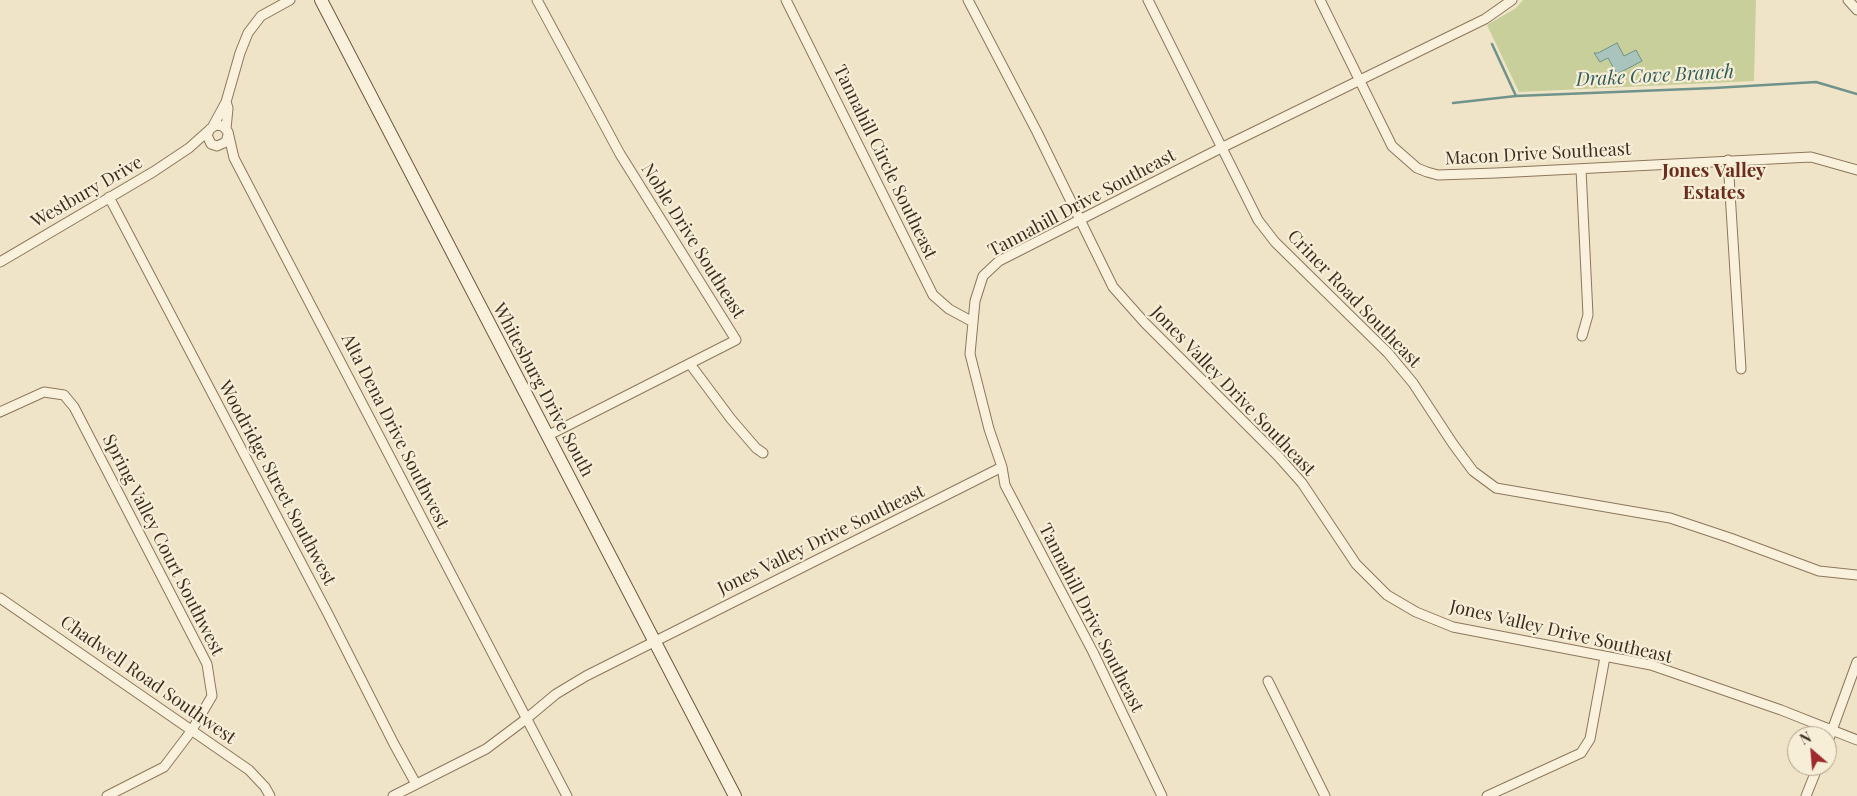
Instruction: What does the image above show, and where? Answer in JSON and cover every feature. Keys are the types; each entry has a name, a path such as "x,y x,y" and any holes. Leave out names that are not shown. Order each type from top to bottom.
{"main road":[{"name":"Whitesburg Drive South","path":"322,0 735,796"}],"street":[{"name":"Westbury Drive","path":"0,262 153,172 189,148 210,129 226,102 240,53 248,33 262,16 290,0"},
{"name":"Noble Drive Southeast","path":"537,0 620,154 736,340 547,436"},
{"name":"Tannahill Circle Southeast","path":"786,0 933,294 949,308 972,322"},
{"name":"Jones Valley Drive Southeast","path":"968,0 1113,287 1146,323 1278,456 1306,490 1356,564 1387,594 1416,612 1453,627 1651,666 1781,710 1822,726"},
{"name":"Criner Road Southeast","path":"1148,0 1258,220 1275,242 1388,353 1413,383 1473,471 1496,488 1670,518 1819,571 1857,575"},
{"name":"Macon Drive Southeast","path":"1320,0 1358,81 1392,146 1417,168 1427,172 1438,175 1811,157 1857,170"},
{"name":"Tannahill Drive Southeast","path":"1162,796 1092,652 1005,485 1002,467 988,429 970,354 975,301 983,276 999,261 1221,148 1485,19 1512,0"},
{"path":"1848,0 1857,10"},
{"name":"Westbury Drive","path":"226,102 228,108 227,132"},
{"path":"220,125 227,132 226,142 214,145 208,138 210,129 220,125"},
{"name":"Alta Dena Drive Southwest","path":"227,132 234,158 526,720"},
{"name":"Westbury Drive","path":"189,148 214,145"},
{"name":"Alta Dena Drive Southwest","path":"214,145 234,158"},
{"path":"1728,160 1740,369"},
{"path":"1581,168 1588,315 1582,336"},
{"name":"Woodridge Street Southwest","path":"109,197 416,784"},
{"path":"690,364 731,419 756,448 763,453"},
{"name":"Spring Valley Court Southwest","path":"0,412 44,392 64,395 74,407 207,664 212,696 192,730 164,767 107,796"},
{"name":"Jones Valley Drive Southeast","path":"393,796 486,749 526,720 556,694 586,676 1002,467"},
{"name":"Chadwell Road Southwest","path":"0,598 249,770 270,796"},
{"path":"1487,796 1581,753 1590,739 1605,657"},
{"path":"1833,726 1857,662"},
{"path":"1268,681 1325,796"},
{"path":"526,720 567,796"},
{"name":"Jones Valley Drive Southeast","path":"1837,732 1857,740"},
{"path":"1806,796 1814,776"}],"green space":[{"path":"1523,0 1756,0 1754,81 1519,92 1487,25 1516,8"}],"water":[{"path":"1617,43 1624,56 1636,50 1642,61 1617,74 1608,58 1600,62 1594,53 1598,53"}],"waterway":[{"path":"1492,44 1516,96"},
{"name":"Drake Cove Branch","path":"1453,103 1516,96 1816,82 1857,94"}],"district":[{"name":"Jones Valley Estates","path":"1714,182"}]}
